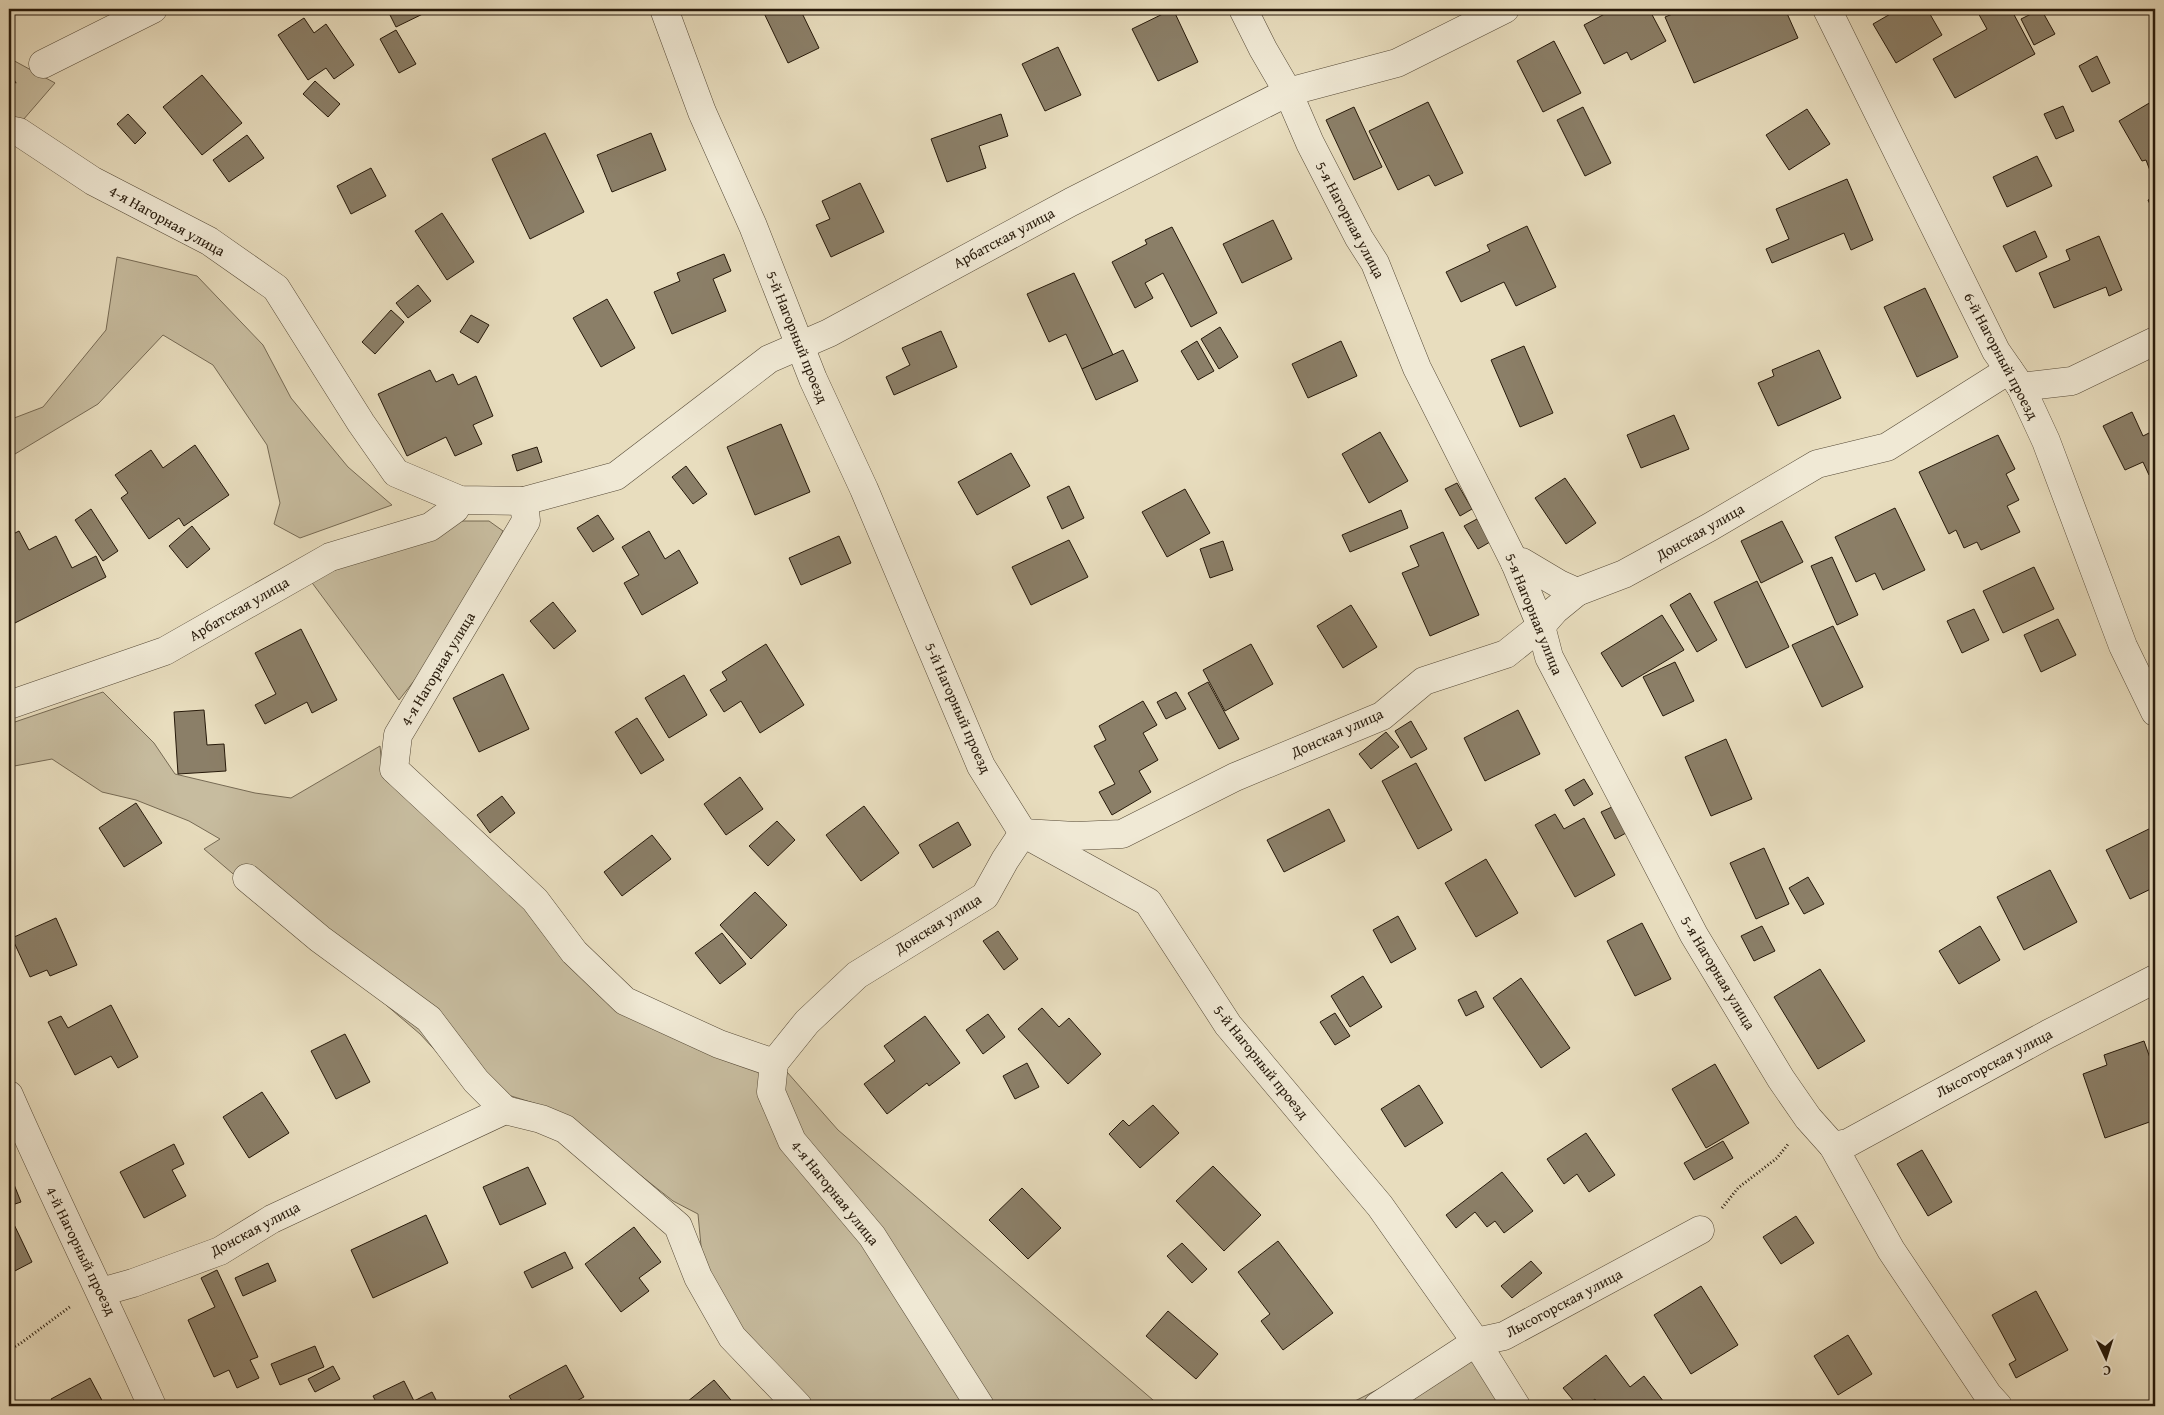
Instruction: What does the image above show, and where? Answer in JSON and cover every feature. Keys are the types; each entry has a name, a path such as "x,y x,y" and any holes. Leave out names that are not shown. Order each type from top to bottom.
{"street":[{"path":"43,64 152,9"},
{"name":"5-й Нагорный проезд","path":"664,9 702,112 753,226 800,347 864,489 981,766 1023,833 1148,902 1228,1025 1380,1206 1476,1342 1516,1406"},
{"name":"5-я Нагорная улица","path":"1243,9 1263,50 1288,92 1310,143 1359,238 1375,264 1417,368 1515,563 1541,626 1549,657 1694,935 1782,1079 1808,1118 1833,1146 1891,1250 1988,1395 1998,1406"},
{"name":"Арбатская улица","path":"524,501 616,476 769,359 800,347 1071,202 1288,92 1397,63 1505,9"},
{"name":"6-й Нагорный проезд","path":"1827,9 1996,351 2015,379 2046,441 2123,646 2155,712"},
{"name":"4-я Нагорная улица","path":"9,130 19,132 93,181 210,241 276,288 361,423 396,473 460,500 524,501 526,521 398,736 394,769 535,900 574,952 625,1001 719,1044 774,1063 771,1092 792,1140 872,1236 980,1406"},
{"name":"Донская улица","path":"774,1063 807,1022 857,975 985,896 1023,833 1076,836 1122,834 1235,777 1382,716 1424,681 1506,654 1541,626 1555,610 1577,592 1624,574 1710,527 1817,464 1887,447 2015,379 2072,381 2155,341"},
{"name":"Арбатская улица","path":"9,705 165,651 330,557 430,527 455,508 460,500"},
{"path":"1515,563 1522,562 1558,584 1577,592"},
{"path":"247,878 320,939 429,1019 476,1081 505,1110 542,1119 565,1129 678,1226 698,1277 732,1337 798,1406"},
{"name":"Лысогорская улица","path":"1833,1146 1848,1143 2048,1034 2155,979"},
{"name":"4-й Нагорный проезд","path":"9,1095 34,1154 152,1406"},
{"name":"Донская улица","path":"100,1292 133,1283 220,1251 272,1219 505,1110"},
{"name":"Лысогорская улица","path":"1378,1406 1476,1342 1504,1336 1700,1230"}],"path":[{"path":"1700,1230 1716,1216 1738,1188 1777,1158 1808,1118"},
{"path":"9,1350 76,1302 100,1292"}],"shaded area":[{"path":"9,58 55,83 23,120 9,117"},
{"path":"117,257 197,276 263,345 291,398 348,467 392,505 300,538 274,524 280,503 267,445 213,365 163,335 98,404 15,454 9,455 9,420 43,407 106,330"},
{"path":"457,521 489,521 503,531 454,630 399,700 310,580"},
{"path":"103,692 154,743 175,774 255,793 291,798 380,746 383,778 529,905 567,962 717,1055 787,1072 838,1130 1160,1406 809,1406 736,1329 703,1267 698,1214 673,1201 569,1119 540,1105 492,1090 471,1089 420,1034 204,849 220,839 189,821 136,800 102,792 52,759 9,767 9,724"},
{"path":"1446,1355 1471,1360 1504,1406 1345,1406"}],"building":[{"path":"387,9 433,9 396,27"},
{"path":"762,9 800,9 819,48 788,63"},
{"path":"1173,9 1198,62 1158,81 1132,29"},
{"path":"1614,9 1649,9 1666,41 1631,60 1627,52 1604,64 1584,25"},
{"path":"1685,9 1785,9 1798,38 1694,83 1665,17"},
{"path":"1899,9 1927,9 1942,35 1896,63 1873,24"},
{"path":"1982,9 2011,9 2035,54 1955,98 1933,59 1987,29 1977,11"},
{"path":"2041,9 2055,34 2034,45 2021,19"},
{"path":"304,18 314,33 326,24 354,65 334,79 326,68 308,80 278,35"},
{"path":"396,30 416,64 399,73 380,39"},
{"path":"1554,41 1581,93 1543,112 1517,61"},
{"path":"1058,47 1081,95 1045,111 1022,64"},
{"path":"2097,56 2110,83 2092,92 2079,66"},
{"path":"202,75 242,123 202,155 163,107"},
{"path":"315,81 340,104 328,117 303,94"},
{"path":"1428,102 1463,173 1435,186 1429,175 1398,190 1369,131"},
{"path":"2151,102 2155,108 2155,184 2146,160 2142,161 2119,121"},
{"path":"2063,106 2074,131 2056,139 2044,114"},
{"path":"1354,107 1382,167 1354,180 1326,120"},
{"path":"1583,107 1611,163 1585,176 1557,120"},
{"path":"1807,109 1830,144 1789,170 1766,135"},
{"path":"128,114 146,133 135,144 117,124"},
{"path":"1001,114 1008,136 979,146 986,168 947,182 931,139"},
{"path":"545,133 584,212 530,239 492,159"},
{"path":"651,133 666,170 612,192 597,155"},
{"path":"247,135 264,158 229,182 213,160"},
{"path":"2037,156 2052,186 2007,207 1993,177"},
{"path":"371,168 386,196 351,214 337,186"},
{"path":"1847,179 1873,240 1851,250 1844,233 1772,263 1766,249 1789,239 1776,209"},
{"path":"860,183 884,232 831,257 816,225 830,219 822,201"},
{"path":"2155,197 2155,215 2148,200"},
{"path":"442,213 474,262 447,280 415,231"},
{"path":"1273,220 1292,259 1242,283 1223,244"},
{"path":"1527,226 1556,287 1516,306 1504,282 1461,302 1446,272 1490,251 1487,245"},
{"path":"1172,227 1217,313 1191,327 1163,273 1145,283 1153,298 1135,308 1112,262 1147,244 1145,240"},
{"path":"2035,231 2047,257 2016,272 2003,246"},
{"path":"2099,236 2122,290 2109,296 2106,287 2054,308 2039,273 2070,260 2066,250"},
{"path":"724,254 731,271 713,279 726,311 672,334 654,292 680,281 677,273"},
{"path":"1074,273 1113,355 1082,369 1066,334 1049,342 1027,294"},
{"path":"418,285 431,301 408,318 396,303"},
{"path":"1925,288 1958,357 1917,377 1884,307"},
{"path":"607,299 635,348 601,367 573,318"},
{"path":"391,310 404,322 375,354 362,342"},
{"path":"471,315 489,325 478,343 460,332"},
{"path":"1220,327 1238,357 1219,369 1201,339"},
{"path":"941,331 957,367 894,395 886,377 910,365 902,348"},
{"path":"1197,341 1214,371 1198,380 1181,351"},
{"path":"1341,341 1357,376 1308,398 1292,364"},
{"path":"1524,346 1553,413 1520,427 1491,360"},
{"path":"1123,350 1138,381 1096,400 1082,369"},
{"path":"1819,350 1841,398 1778,426 1758,383 1774,376 1772,370"},
{"path":"430,370 436,382 453,374 458,385 476,376 493,416 473,425 482,444 455,456 446,437 407,456 378,394"},
{"path":"2132,412 2143,436 2155,430 2155,472 2149,475 2143,462 2125,470 2103,426"},
{"path":"1674,415 1689,449 1641,468 1627,435"},
{"path":"781,424 810,492 755,515 727,447"},
{"path":"1380,432 1408,481 1369,503 1342,454"},
{"path":"1998,435 2015,469 2006,474 2019,500 2007,506 2020,532 1981,550 1977,542 1964,548 1956,530 1949,534 1919,472"},
{"path":"195,445 229,495 184,526 179,518 149,539 121,498 128,493 115,475 151,450 163,468"},
{"path":"537,447 542,462 517,471 512,455"},
{"path":"1011,453 1030,486 977,515 958,482"},
{"path":"686,466 707,494 693,504 672,477"},
{"path":"1565,478 1596,523 1566,544 1535,498"},
{"path":"1457,483 1472,509 1460,516 1445,489"},
{"path":"1069,486 1084,518 1062,529 1047,497"},
{"path":"1185,489 1210,533 1167,557 1142,512"},
{"path":"1895,508 1925,570 1883,590 1875,573 1856,582 1835,537"},
{"path":"91,509 118,551 103,561 75,520"},
{"path":"1401,510 1408,528 1350,552 1342,535"},
{"path":"598,515 614,539 593,552 577,528"},
{"path":"1477,519 1490,542 1478,549 1464,526"},
{"path":"1782,521 1803,562 1761,583 1741,541"},
{"path":"192,526 210,549 187,568 169,546"},
{"path":"19,531 29,550 56,536 72,568 96,556 106,577 9,626 9,536"},
{"path":"649,531 665,559 679,550 698,583 642,615 624,583 639,575 622,547"},
{"path":"1443,532 1479,615 1430,636 1402,573 1419,566 1410,546"},
{"path":"839,536 851,563 801,585 789,558"},
{"path":"1069,540 1088,577 1031,605 1012,567"},
{"path":"1223,541 1233,570 1210,578 1200,549"},
{"path":"1832,557 1858,615 1837,625 1811,566"},
{"path":"2034,567 2054,609 2003,633 1983,591"},
{"path":"1757,581 1789,647 1746,668 1714,602"},
{"path":"1690,593 1717,640 1697,652 1670,605"},
{"path":"553,602 576,631 554,649 530,621"},
{"path":"1351,605 1377,647 1343,668 1317,626"},
{"path":"1974,609 1989,640 1962,653 1947,621"},
{"path":"1662,615 1684,650 1622,687 1601,653"},
{"path":"2058,619 2076,655 2041,672 2024,635"},
{"path":"1833,626 1863,687 1822,707 1792,645"},
{"path":"301,629 337,700 312,713 307,702 265,724 255,705 276,694 255,653"},
{"path":"766,644 804,705 760,733 741,701 724,712 710,690 727,680 722,672"},
{"path":"1251,644 1273,684 1225,711 1203,670"},
{"path":"1675,662 1694,701 1663,716 1643,677"},
{"path":"503,674 529,729 479,752 453,698"},
{"path":"684,675 707,715 669,738 645,698"},
{"path":"1208,682 1239,739 1219,749 1188,693"},
{"path":"1176,692 1186,709 1166,719 1157,702"},
{"path":"1143,701 1157,725 1143,733 1158,760 1139,771 1151,792 1112,815 1099,792 1115,784 1094,746 1106,740 1099,726"},
{"path":"204,710 207,745 224,744 226,771 178,774 174,712"},
{"path":"1518,710 1540,754 1485,781 1464,738"},
{"path":"637,718 664,760 641,774 615,732"},
{"path":"1411,721 1427,749 1411,758 1395,731"},
{"path":"1386,732 1399,747 1371,769 1359,754"},
{"path":"1726,739 1752,799 1711,816 1685,757"},
{"path":"1416,763 1452,830 1418,849 1382,781"},
{"path":"740,777 763,809 726,835 704,804"},
{"path":"1584,779 1593,794 1574,806 1565,790"},
{"path":"502,796 515,813 490,833 477,815"},
{"path":"136,803 162,843 124,867 99,828"},
{"path":"864,806 899,853 861,881 826,835"},
{"path":"1612,807 1626,833 1615,839 1601,812"},
{"path":"1329,809 1345,841 1284,872 1267,840"},
{"path":"1555,814 1564,829 1584,818 1615,875 1575,897 1535,825"},
{"path":"777,821 795,840 768,866 749,846"},
{"path":"958,822 971,845 933,868 919,845"},
{"path":"2155,826 2155,887 2130,899 2106,850"},
{"path":"652,835 671,859 622,896 604,872"},
{"path":"1764,848 1789,904 1756,919 1730,863"},
{"path":"1486,859 1518,913 1476,937 1445,883"},
{"path":"2050,870 2077,922 2024,950 1997,897"},
{"path":"1808,877 1824,904 1804,914 1789,888"},
{"path":"755,892 787,925 751,959 720,925"},
{"path":"1398,916 1416,949 1391,963 1373,930"},
{"path":"56,918 77,965 50,976 47,970 30,977 12,938"},
{"path":"1642,923 1671,979 1635,996 1607,941"},
{"path":"1762,926 1775,951 1754,961 1741,936"},
{"path":"1980,926 2000,960 1959,984 1939,951"},
{"path":"998,931 1018,959 1004,970 983,941"},
{"path":"722,933 746,964 720,984 695,953"},
{"path":"1820,969 1865,1041 1818,1069 1774,997"},
{"path":"1363,976 1382,1007 1350,1027 1331,996"},
{"path":"1521,978 1570,1048 1541,1068 1493,998"},
{"path":"1476,991 1484,1007 1466,1016 1458,1000"},
{"path":"111,1005 138,1057 118,1068 111,1056 75,1075 48,1022 61,1016 68,1028"},
{"path":"1042,1008 1059,1027 1069,1018 1101,1054 1068,1084 1018,1029"},
{"path":"1335,1013 1350,1036 1335,1045 1320,1022"},
{"path":"988,1014 1005,1037 983,1054 966,1030"},
{"path":"925,1016 960,1063 929,1086 927,1083 887,1114 864,1084 895,1061 884,1046"},
{"path":"345,1034 370,1082 336,1099 311,1051"},
{"path":"2144,1041 2155,1072 2155,1120 2105,1138 2083,1074 2107,1065 2104,1055"},
{"path":"1027,1063 1039,1087 1015,1099 1003,1076"},
{"path":"1715,1064 1749,1123 1706,1148 1672,1089"},
{"path":"1419,1085 1443,1123 1405,1147 1381,1109"},
{"path":"262,1092 289,1133 249,1158 223,1117"},
{"path":"1153,1105 1179,1133 1140,1168 1109,1134 1123,1120 1129,1126"},
{"path":"1586,1133 1615,1175 1589,1192 1577,1174 1564,1184 1547,1159"},
{"path":"1723,1141 1733,1158 1694,1180 1684,1163"},
{"path":"174,1144 184,1164 172,1170 186,1196 144,1218 120,1172"},
{"path":"1922,1150 1952,1202 1928,1216 1897,1164"},
{"path":"1213,1166 1261,1215 1224,1251 1176,1201"},
{"path":"528,1167 546,1204 500,1225 483,1187"},
{"path":"9,1172 21,1202 9,1206"},
{"path":"1502,1172 1533,1211 1504,1233 1495,1221 1487,1227 1475,1212 1456,1228 1446,1215"},
{"path":"1022,1188 1061,1228 1028,1259 989,1220"},
{"path":"9,1214 32,1262 9,1274"},
{"path":"426,1215 448,1263 373,1298 351,1250"},
{"path":"1796,1216 1814,1243 1781,1264 1763,1237"},
{"path":"634,1227 661,1262 639,1278 649,1291 621,1312 585,1264"},
{"path":"1278,1241 1333,1313 1283,1350 1261,1321 1270,1314 1238,1272"},
{"path":"1182,1243 1207,1269 1192,1283 1167,1256"},
{"path":"565,1252 573,1268 532,1288 524,1272"},
{"path":"1531,1261 1542,1273 1512,1298 1501,1286"},
{"path":"268,1263 276,1281 243,1296 235,1278"},
{"path":"217,1270 258,1357 250,1360 259,1378 237,1388 229,1370 214,1377 188,1320 215,1307 201,1278"},
{"path":"1701,1286 1738,1345 1691,1374 1654,1315"},
{"path":"2036,1291 2068,1350 2016,1378 2009,1364 2016,1360 1992,1315"},
{"path":"1168,1311 1218,1354 1196,1379 1146,1336"},
{"path":"1848,1335 1872,1374 1838,1395 1814,1356"},
{"path":"315,1346 324,1367 280,1385 271,1364"},
{"path":"1606,1355 1630,1387 1644,1376 1667,1406 1600,1406 1595,1399 1586,1406 1578,1406 1563,1388"},
{"path":"566,1365 584,1397 567,1406 515,1406 509,1396"},
{"path":"333,1366 340,1379 315,1392 308,1379"},
{"path":"90,1378 105,1406 55,1406 51,1399"},
{"path":"714,1380 736,1406 682,1406"},
{"path":"404,1381 414,1401 432,1392 439,1406 378,1406 373,1396"}]}
